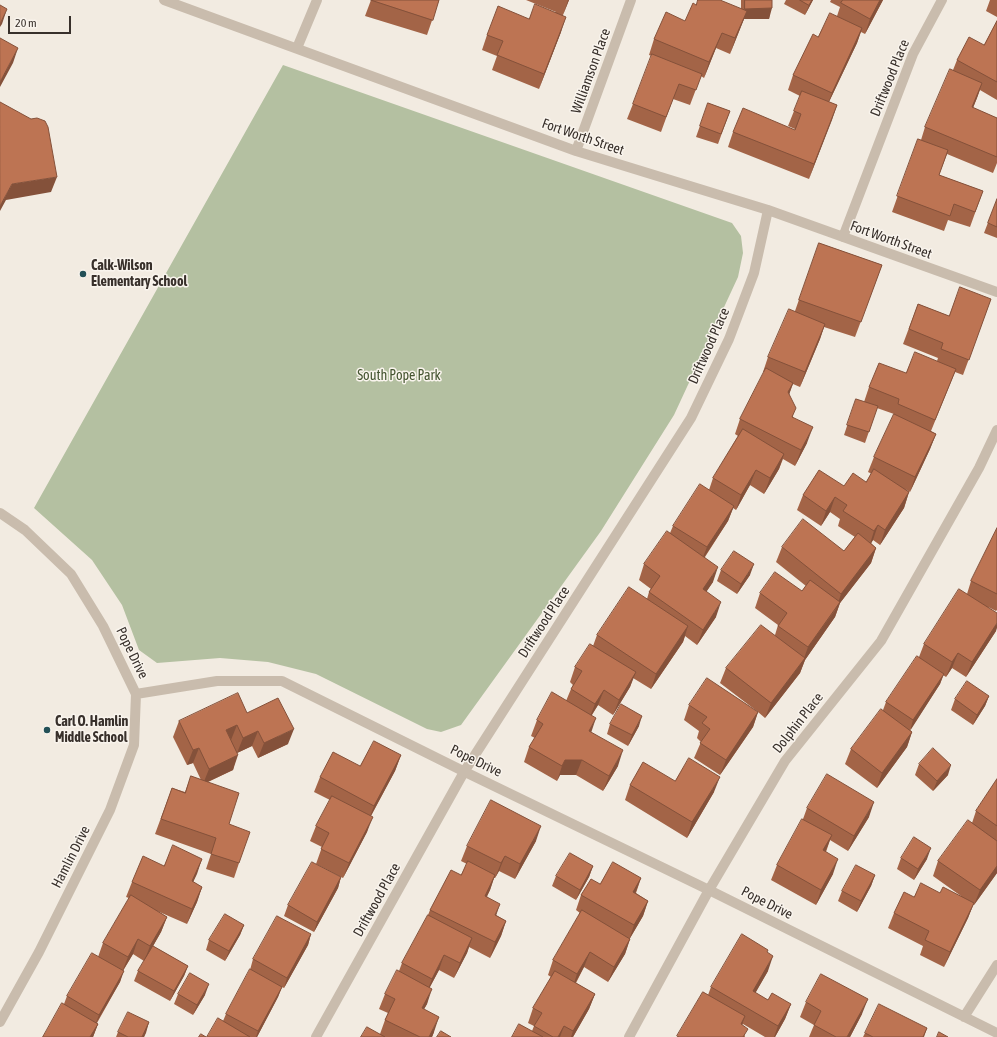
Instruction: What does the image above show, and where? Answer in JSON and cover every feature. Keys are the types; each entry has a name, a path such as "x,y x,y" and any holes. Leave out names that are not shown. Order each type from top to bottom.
{"street":[{"name":"Fort Worth Street","path":"164,0 576,151 768,210 997,292"},
{"path":"297,48 317,0"},
{"name":"Williamson Place","path":"576,151 631,0"},
{"name":"Driftwood Place","path":"842,237 913,54 942,0"},
{"name":"Driftwood Place","path":"316,1037 464,772 691,418 729,340 754,273 768,210"},
{"name":"Dolphin Place","path":"628,1037 709,890 785,761 881,641 979,468 997,430"},
{"name":"Pope Drive","path":"0,513 25,530 71,574 103,626 136,694 217,681 282,681 464,772 709,890 997,1033"},
{"name":"Hamlin Drive","path":"0,1022 39,952 110,810 134,745 136,694"},
{"path":"964,1017 997,965"}],"green space":[{"name":"South Pope Park","path":"283,65 732,223 741,236 743,253 738,277 674,415 601,531 461,725 441,732 427,729 316,674 268,662 220,658 157,663 139,650 122,605 92,560 34,508"}],"building":[{"path":"371,0 439,0 433,20"},
{"path":"698,0 720,0 747,11 735,38 722,33 709,62 654,39 666,12 685,21 693,3 696,5"},
{"path":"745,0 772,0 772,8 745,9"},
{"path":"800,0 812,0 809,5"},
{"path":"843,0 880,0 870,19 841,3"},
{"path":"535,4 566,17 544,74 497,55 503,41 487,35 498,6 529,19"},
{"path":"0,5 7,9 0,24"},
{"path":"830,13 862,28 832,93 793,75 813,34 818,37"},
{"path":"997,21 997,82 957,60 969,37 984,45"},
{"path":"0,38 18,48 0,82"},
{"path":"652,54 702,74 696,90 679,84 666,117 633,104"},
{"path":"950,69 982,83 972,107 997,118 997,157 925,127"},
{"path":"802,91 837,105 814,164 733,132 743,108 795,130 801,114 794,111"},
{"path":"0,102 31,119 37,118 45,121 48,127 57,177 12,184 0,206"},
{"path":"708,103 730,111 721,134 700,126"},
{"path":"918,139 948,150 939,175 983,191 975,212 954,204 950,216 897,196"},
{"path":"997,199 997,227 988,223"},
{"path":"819,243 882,265 861,322 799,300"},
{"path":"960,287 991,299 969,360 941,349 943,343 909,329 918,304 949,316"},
{"path":"789,309 825,324 805,372 768,357"},
{"path":"915,352 956,369 935,420 898,404 899,399 869,387 879,363 906,373"},
{"path":"766,368 793,383 788,392 796,408 792,417 813,427 801,450 740,419"},
{"path":"856,399 878,406 869,432 847,425"},
{"path":"894,414 936,434 915,477 874,457"},
{"path":"743,429 784,454 770,478 756,470 741,495 713,478"},
{"path":"874,469 909,492 885,530 878,525 874,531 843,511 847,505 835,497 826,511 803,495 819,470 844,486 853,473 866,482"},
{"path":"700,484 734,506 707,547 673,526"},
{"path":"803,519 844,551 858,533 876,548 841,594 782,547"},
{"path":"997,528 997,594 971,581"},
{"path":"667,531 718,567 703,589 721,602 703,630 649,592 660,576 644,564"},
{"path":"734,551 754,564 741,584 721,570"},
{"path":"775,572 802,591 810,580 840,602 808,647 778,626 787,613 760,593"},
{"path":"629,587 688,626 656,674 597,635"},
{"path":"959,589 997,613 997,623 972,662 958,653 952,662 924,644"},
{"path":"761,625 805,658 771,703 726,668"},
{"path":"590,644 636,672 619,700 604,690 595,704 571,689 582,671 575,667"},
{"path":"917,656 944,674 913,720 886,702"},
{"path":"707,678 758,712 726,760 700,743 710,729 702,723 707,717 689,705"},
{"path":"967,681 989,696 977,715 955,699"},
{"path":"552,692 596,718 589,731 623,750 609,776 582,760 565,760 562,766 529,747 543,724 537,720"},
{"path":"238,693 247,713 278,698 294,729 264,743 258,731 243,738 237,725 226,730 238,755 209,769 199,748 193,750 179,721"},
{"path":"621,704 642,716 632,735 610,724"},
{"path":"881,709 912,732 882,773 851,749"},
{"path":"374,741 401,755 374,806 320,777 333,752 360,766"},
{"path":"933,748 951,765 937,781 919,764"},
{"path":"689,758 720,777 692,822 630,785 643,762 675,781"},
{"path":"827,774 874,802 854,836 807,808"},
{"path":"191,776 239,793 229,824 250,832 239,863 211,854 216,838 161,819 172,788 185,793"},
{"path":"997,779 997,826 976,811"},
{"path":"332,796 373,817 349,863 321,849 329,833 316,826"},
{"path":"491,800 541,826 520,864 505,856 501,863 467,846"},
{"path":"802,819 832,835 823,850 838,859 821,890 777,865"},
{"path":"968,820 997,841 997,866 980,890 938,861"},
{"path":"914,837 931,848 918,869 901,858"},
{"path":"173,845 202,859 192,881 202,887 192,909 132,882 143,856 164,866"},
{"path":"570,853 593,866 580,890 556,876"},
{"path":"468,861 495,875 485,896 500,904 495,915 506,921 495,942 430,910 451,870 461,875"},
{"path":"312,862 341,877 317,922 288,905"},
{"path":"613,862 641,878 633,892 648,901 634,925 581,895 591,879 600,884"},
{"path":"856,865 875,875 861,901 842,891"},
{"path":"921,883 940,893 943,887 974,903 950,952 925,940 929,931 894,913 904,892 914,897"},
{"path":"131,895 167,917 150,946 138,939 128,957 103,943"},
{"path":"582,910 630,939 614,967 590,952 577,974 553,960"},
{"path":"225,914 244,925 229,951 209,940"},
{"path":"428,915 472,938 460,963 444,955 432,979 402,963"},
{"path":"277,916 311,934 287,978 253,959"},
{"path":"742,934 768,950 767,952 773,956 753,991 768,1000 772,993 791,1004 778,1026 711,987"},
{"path":"153,946 188,966 174,991 138,971"},
{"path":"92,953 124,971 99,1015 67,996"},
{"path":"250,969 282,987 258,1031 226,1014"},
{"path":"397,970 432,989 422,1008 439,1017 429,1037 420,1037 385,1020 395,999 385,994"},
{"path":"555,971 595,994 573,1031 564,1026 558,1037 553,1037 534,1026 542,1013 533,1008"},
{"path":"190,973 209,984 197,1005 178,994"},
{"path":"821,974 868,999 847,1037 836,1037 814,1025 821,1011 806,1002"},
{"path":"703,992 745,1016 741,1024 748,1029 743,1037 677,1036"},
{"path":"62,1003 98,1024 90,1037 43,1037"},
{"path":"879,1004 927,1028 923,1037 873,1037 865,1033"},
{"path":"128,1012 149,1022 142,1037 128,1037 118,1032"},
{"path":"218,1018 250,1037 207,1037"},
{"path":"519,1024 543,1037 512,1037"},
{"path":"367,1027 385,1037 361,1037"},
{"path":"441,1031 451,1037 437,1037"},
{"path":"939,1032 948,1037 937,1037"},
{"path":"201,1034 206,1037 199,1037"}],"place":[{"name":"Calk-Wilson Elementary School","path":"83,274"},
{"name":"Carl O. Hamlin Middle School","path":"47,730"}]}
